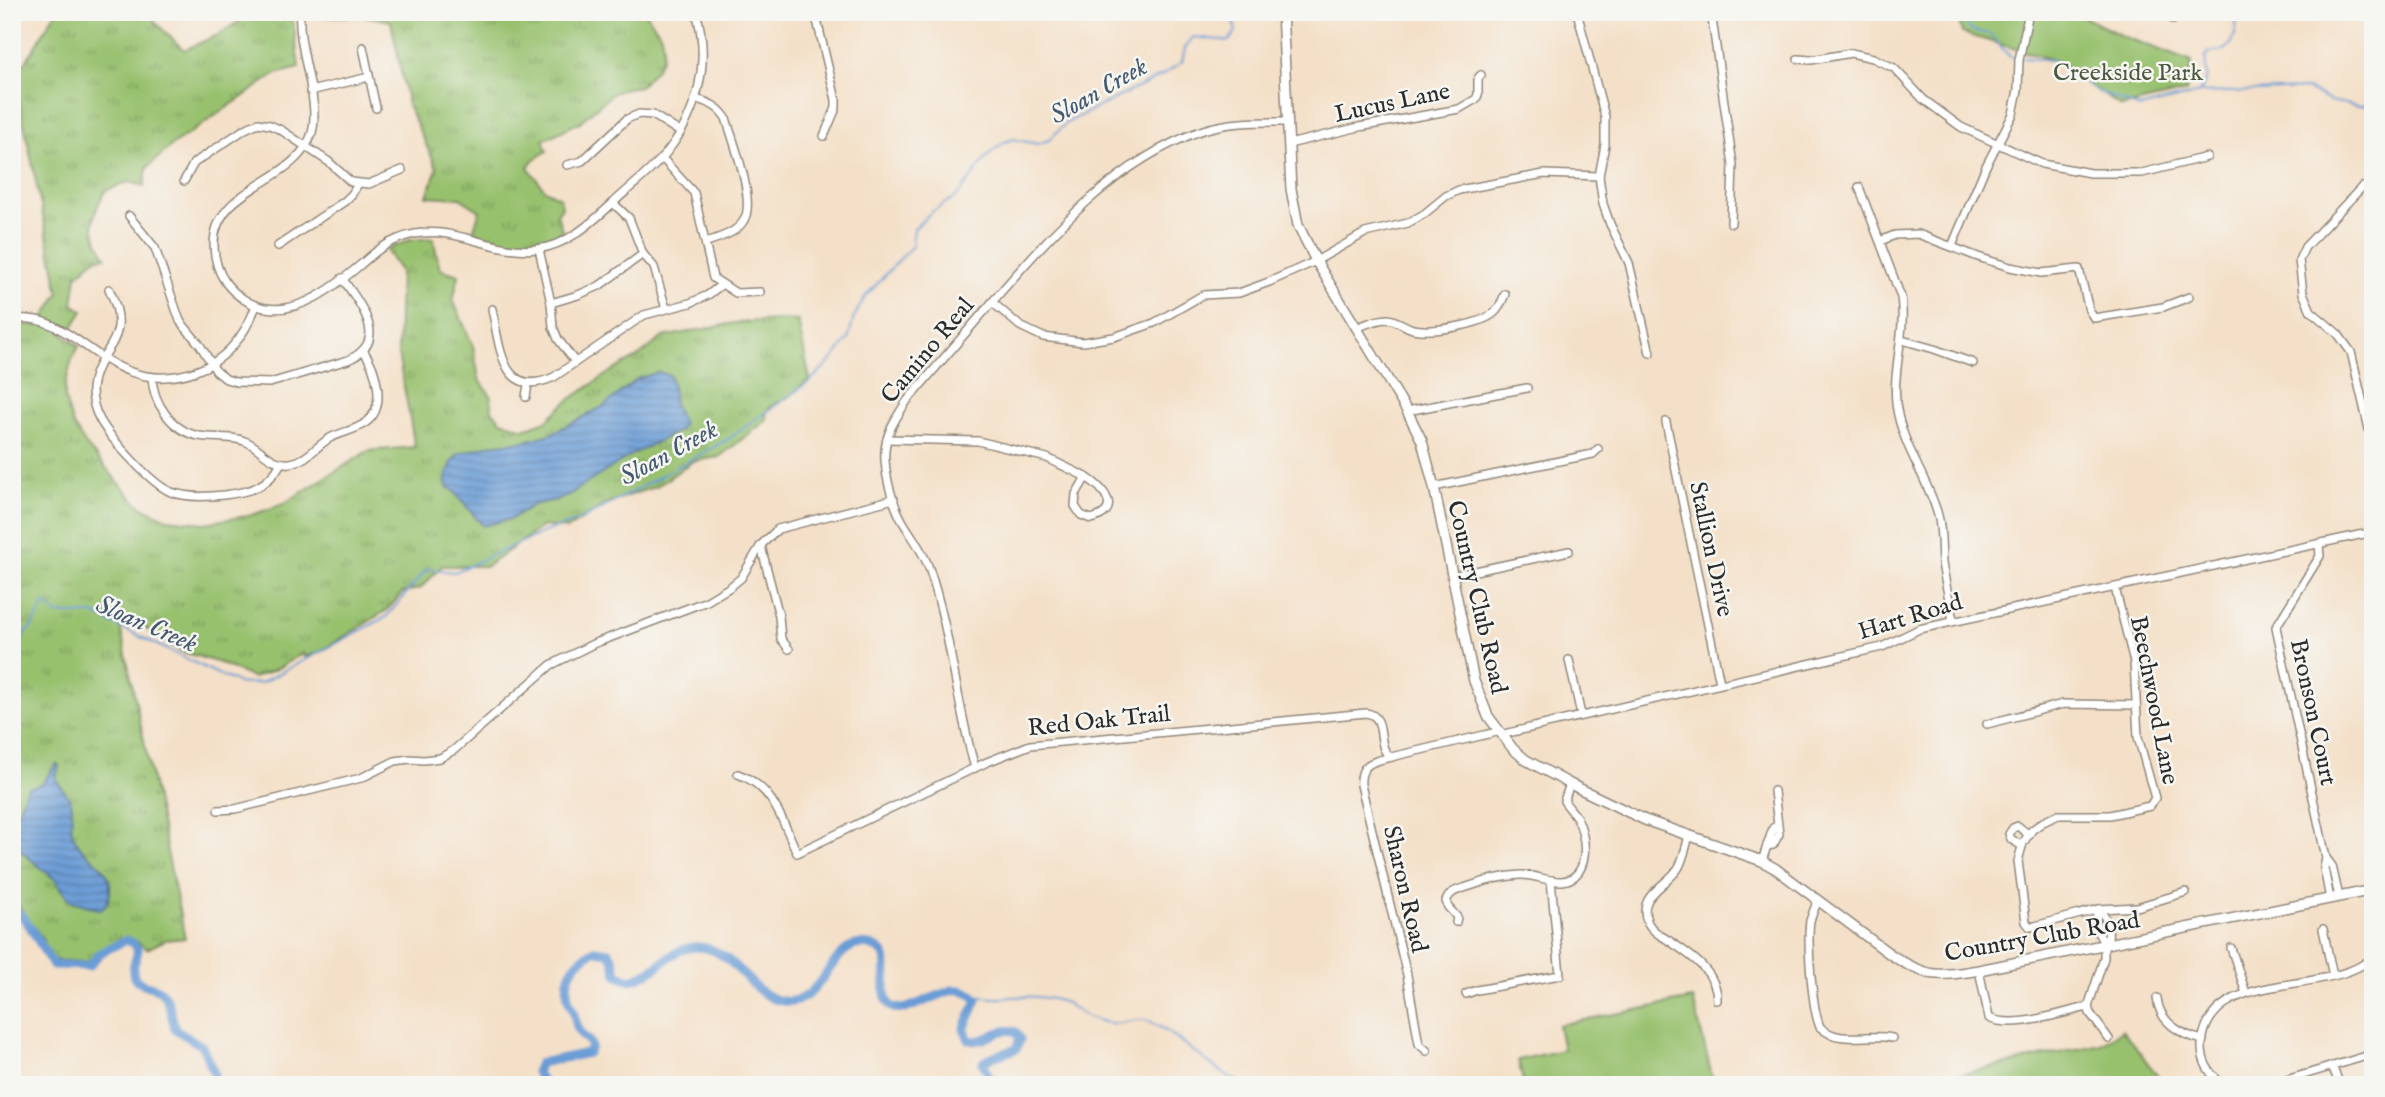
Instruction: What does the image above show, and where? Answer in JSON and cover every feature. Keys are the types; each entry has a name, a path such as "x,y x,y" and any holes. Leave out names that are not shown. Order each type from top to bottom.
{"main road":[{"name":"Country Club Road","path":"1282,12 1287,122 1294,209 1298,225 1316,261 1407,411 1422,441 1474,681 1481,702 1500,735 1527,760 1645,820 1762,861 1909,967 1929,974 1979,970 2373,890"}],"street":[{"path":"300,12 301,46 314,117 306,147 290,164 224,212 214,245 220,271 236,293 256,306 278,310 301,306 384,245 421,232 450,233 500,248 539,249 573,236 662,158 680,132 696,99 701,76 702,50 696,12"},
{"path":"815,12 836,100 836,108 824,136"},
{"path":"1577,12 1605,117 1605,145 1599,176 1606,214 1629,263 1650,353"},
{"path":"1711,12 1733,165 1731,223"},
{"path":"1952,246 1986,166 2013,114 2018,90 2019,60 2029,12"},
{"path":"362,47 376,108"},
{"path":"1798,59 1811,60 1851,53 1873,58 1894,68 1923,99 1961,127 2042,164 2090,173 2142,173 2207,157"},
{"name":"Lucus Lane","path":"1289,144 1359,127 1459,109 1476,99 1478,78 1481,75"},
{"path":"310,91 369,77"},
{"path":"696,99 721,109 726,118 749,210 744,222 734,231 706,242"},
{"path":"567,165 582,161 627,119 639,114 653,115 680,132"},
{"name":"Camino Real","path":"975,768 967,740 942,610 929,566 900,516 894,499 885,461 892,423 907,401 1039,247 1092,196 1140,161 1205,129 1244,122 1287,122"},
{"path":"184,181 194,163 245,129 258,124 276,127 358,184 375,183 402,170"},
{"path":"662,158 694,192 713,278 736,293 761,292"},
{"path":"992,302 1031,332 1058,340 1096,340 1147,326 1203,295 1247,291 1316,261 1365,233 1408,223 1459,190 1544,173 1599,176"},
{"path":"278,246 345,201 358,184"},
{"path":"2372,186 2362,187 2349,200 2305,247 2300,260 2303,293 2311,311 2338,334 2351,352 2373,446"},
{"path":"1859,187 1901,297 1902,340 1896,378 1898,413 1910,454 1938,515 1942,563 1953,621"},
{"path":"613,203 629,218 643,254 654,267 666,309"},
{"path":"129,216 152,243 180,321 221,376 230,381 270,383 348,359 363,350 369,338 368,321 342,278"},
{"path":"1880,241 1895,235 1918,234 1978,257 2041,273 2079,269 2089,310 2094,318 2163,307 2189,297"},
{"path":"539,249 551,303 553,327 558,339 575,362"},
{"path":"551,303 599,286 643,254"},
{"path":"492,309 505,368 528,384 540,383 555,377 644,315 690,303 708,295 721,285"},
{"path":"109,289 116,307 118,326 114,343 94,381 92,395 96,412 107,430 149,478 175,493 192,496 233,494 268,482 281,463"},
{"path":"1356,328 1374,320 1391,319 1412,329 1431,331 1445,328 1490,316 1499,307 1505,294"},
{"path":"12,320 32,318 43,321 104,360 134,373 152,377 182,375 211,364 237,342 247,328 256,306"},
{"path":"1902,340 1973,363"},
{"path":"152,377 152,388 158,403 182,429 200,436 242,440 270,459 281,463 302,460 327,439 375,418 377,394 372,365 363,350"},
{"path":"526,397 528,384"},
{"path":"1407,411 1527,388"},
{"name":"Stallion Drive","path":"1666,422 1720,683"},
{"path":"887,439 978,441 1046,457 1086,478 1101,488 1109,501 1108,508 1104,515 1091,519 1078,512 1075,506 1076,494 1086,478"},
{"path":"1434,487 1593,453 1598,449"},
{"path":"218,810 235,809 361,778 395,761 440,758 454,750 551,665 593,644 707,601 730,587 741,578 761,545 782,528 894,499"},
{"name":"Hart Road","path":"1500,735 1882,647 1920,629 1953,621 2373,532"},
{"name":"Bronson Court","path":"2319,544 2320,556 2276,627 2326,858 2324,868 2334,898"},
{"path":"761,545 779,616 781,639 789,649"},
{"path":"1452,576 1569,551"},
{"name":"Beechwood Lane","path":"2099,909 2044,924 2027,925 2017,867 2022,846 2043,822 2058,815 2119,814 2150,806 2155,798 2138,737 2134,662 2115,588"},
{"path":"1569,660 1581,716"},
{"path":"1987,724 2063,704 2136,705"},
{"name":"Red Oak Trail","path":"738,774 756,782 769,794 797,853 1019,747 1035,744 1366,713 1373,714 1378,720 1385,752 1396,756"},
{"path":"1396,756 1500,735"},
{"name":"Sharon Road","path":"1396,756 1365,766 1361,772 1361,785 1407,975 1415,1027 1420,1046 1427,1051"},
{"path":"1456,922 1457,917 1446,901 1453,891 1517,875 1562,881 1574,876 1584,860 1579,822 1564,801 1570,783"},
{"path":"1762,861 1767,846 1773,845 1779,834 1774,791"},
{"path":"2022,846 2011,839 2009,834 2012,828 2018,827 2029,835"},
{"path":"1689,836 1679,867 1649,897 1646,918 1653,930 1691,956 1705,970 1716,990 1717,1000"},
{"path":"1466,994 1477,989 1560,975 1551,880"},
{"path":"2099,909 2137,907 2186,892"},
{"path":"1818,900 1811,920 1810,938 1817,1020 1820,1027 1837,1036 1892,1038"},
{"path":"2099,909 2105,915 2109,936 2088,1007 2109,1038"},
{"path":"2323,929 2333,975"},
{"path":"2231,948 2246,993"},
{"path":"2224,1085 2207,1067 2202,1051 2208,1025 2230,1000 2246,993 2354,970 2373,957"},
{"path":"1979,970 1989,1018 2000,1022 2018,1022 2088,1007"},
{"path":"2157,998 2161,1012 2172,1026 2184,1034 2203,1040"},
{"path":"2270,1085 2373,1054"},
{"path":"2332,1066 2340,1085"}],"green space":[{"path":"56,12 157,12 154,21 184,50 218,35 253,12 293,20 299,68 276,74 171,146 147,168 144,186 128,182 105,191 96,209 94,231 106,257 96,258 77,275 73,304 83,311 71,330 67,328 63,334 79,346 72,359 65,386 65,399 73,425 85,444 142,507 167,519 205,523 252,515 283,504 368,451 415,447 398,354 400,271 386,250 410,240 433,238 440,269 459,275 453,300 473,346 479,379 491,396 492,410 501,421 524,429 546,421 565,403 639,356 663,337 735,323 798,321 810,380 792,395 774,404 768,410 767,420 719,457 693,461 657,486 607,503 567,529 543,526 487,566 442,566 421,588 402,593 387,610 318,653 304,657 303,653 276,669 253,678 220,663 183,652 131,619 119,621 185,938 165,940 147,949 133,939 121,938 86,962 52,960 42,938 17,904 12,903 12,324 40,325 59,293 12,66 25,63"},
{"path":"304,12 645,12 661,35 662,58 640,86 613,93 580,122 543,140 547,151 533,160 528,167 545,190 560,198 562,207 557,214 563,234 529,243 506,243 483,237 473,231 480,211 460,198 427,196 437,168 408,106 391,21 363,16 303,17"},
{"name":"Creekside Park","path":"1957,12 2074,12 2122,36 2192,62 2186,92 2121,107 2053,60 1962,33"},
{"path":"1693,999 1714,1085 1524,1085 1518,1060 1563,1050 1558,1025"},
{"path":"2122,1030 2165,1085 1910,1085 2101,1044"}],"water":[{"path":"659,372 670,376 674,404 683,424 679,431 631,455 564,498 533,505 511,519 483,526 452,489 447,488 446,478 458,454 489,445 525,441 551,434 604,406 637,379"},
{"path":"56,764 59,765 56,779 71,802 73,835 108,877 109,897 101,910 69,900 56,880 12,844 12,818 17,813 27,788 42,784"}],"waterway":[{"name":"Sloan Creek","path":"12,649 33,625 45,603 56,614 93,614 242,684 261,683 386,617 427,569 455,572 544,532 581,520 730,438 810,381 848,340 854,317 865,297 912,246 914,229 930,213 957,196 989,154 1003,143 1012,139 1038,144 1049,140 1066,123 1163,75 1182,62 1185,48 1193,37 1229,41 1236,31 1231,12"},
{"name":"Sloan Creek","path":"1960,12 1970,30 1990,34 2010,57 2016,58"},
{"path":"2200,92 2207,77 2205,57 2210,52 2224,50 2233,41 2236,12"},
{"name":"Sloan Creek","path":"2021,58 2053,60 2099,92 2140,108 2200,93 2307,89 2330,101 2357,106 2373,105"},
{"path":"12,908 24,918 53,965 89,966 100,953 126,940 133,943 138,950 133,968 136,980 158,989 165,995 175,1029 202,1046 214,1073 215,1085"},
{"path":"545,1085 536,1072 540,1063 588,1053 591,1047 578,1029 567,989 572,969 595,950 609,952 617,974 629,980 648,973 679,951 699,947 713,950 725,957 767,995 779,1000 793,1001 805,997 840,956 861,944 875,947 882,952 886,966 885,993 893,1008 905,1009 952,990 963,991 977,1000 964,1029 969,1040 981,1040 1003,1031 1016,1032 1020,1039 1016,1049 983,1063 993,1085"},
{"path":"976,997 1042,997 1066,1003 1082,1014 1102,1022 1115,1024 1145,1020 1245,1085"},
{"path":"486,1085 500,1085"}]}
